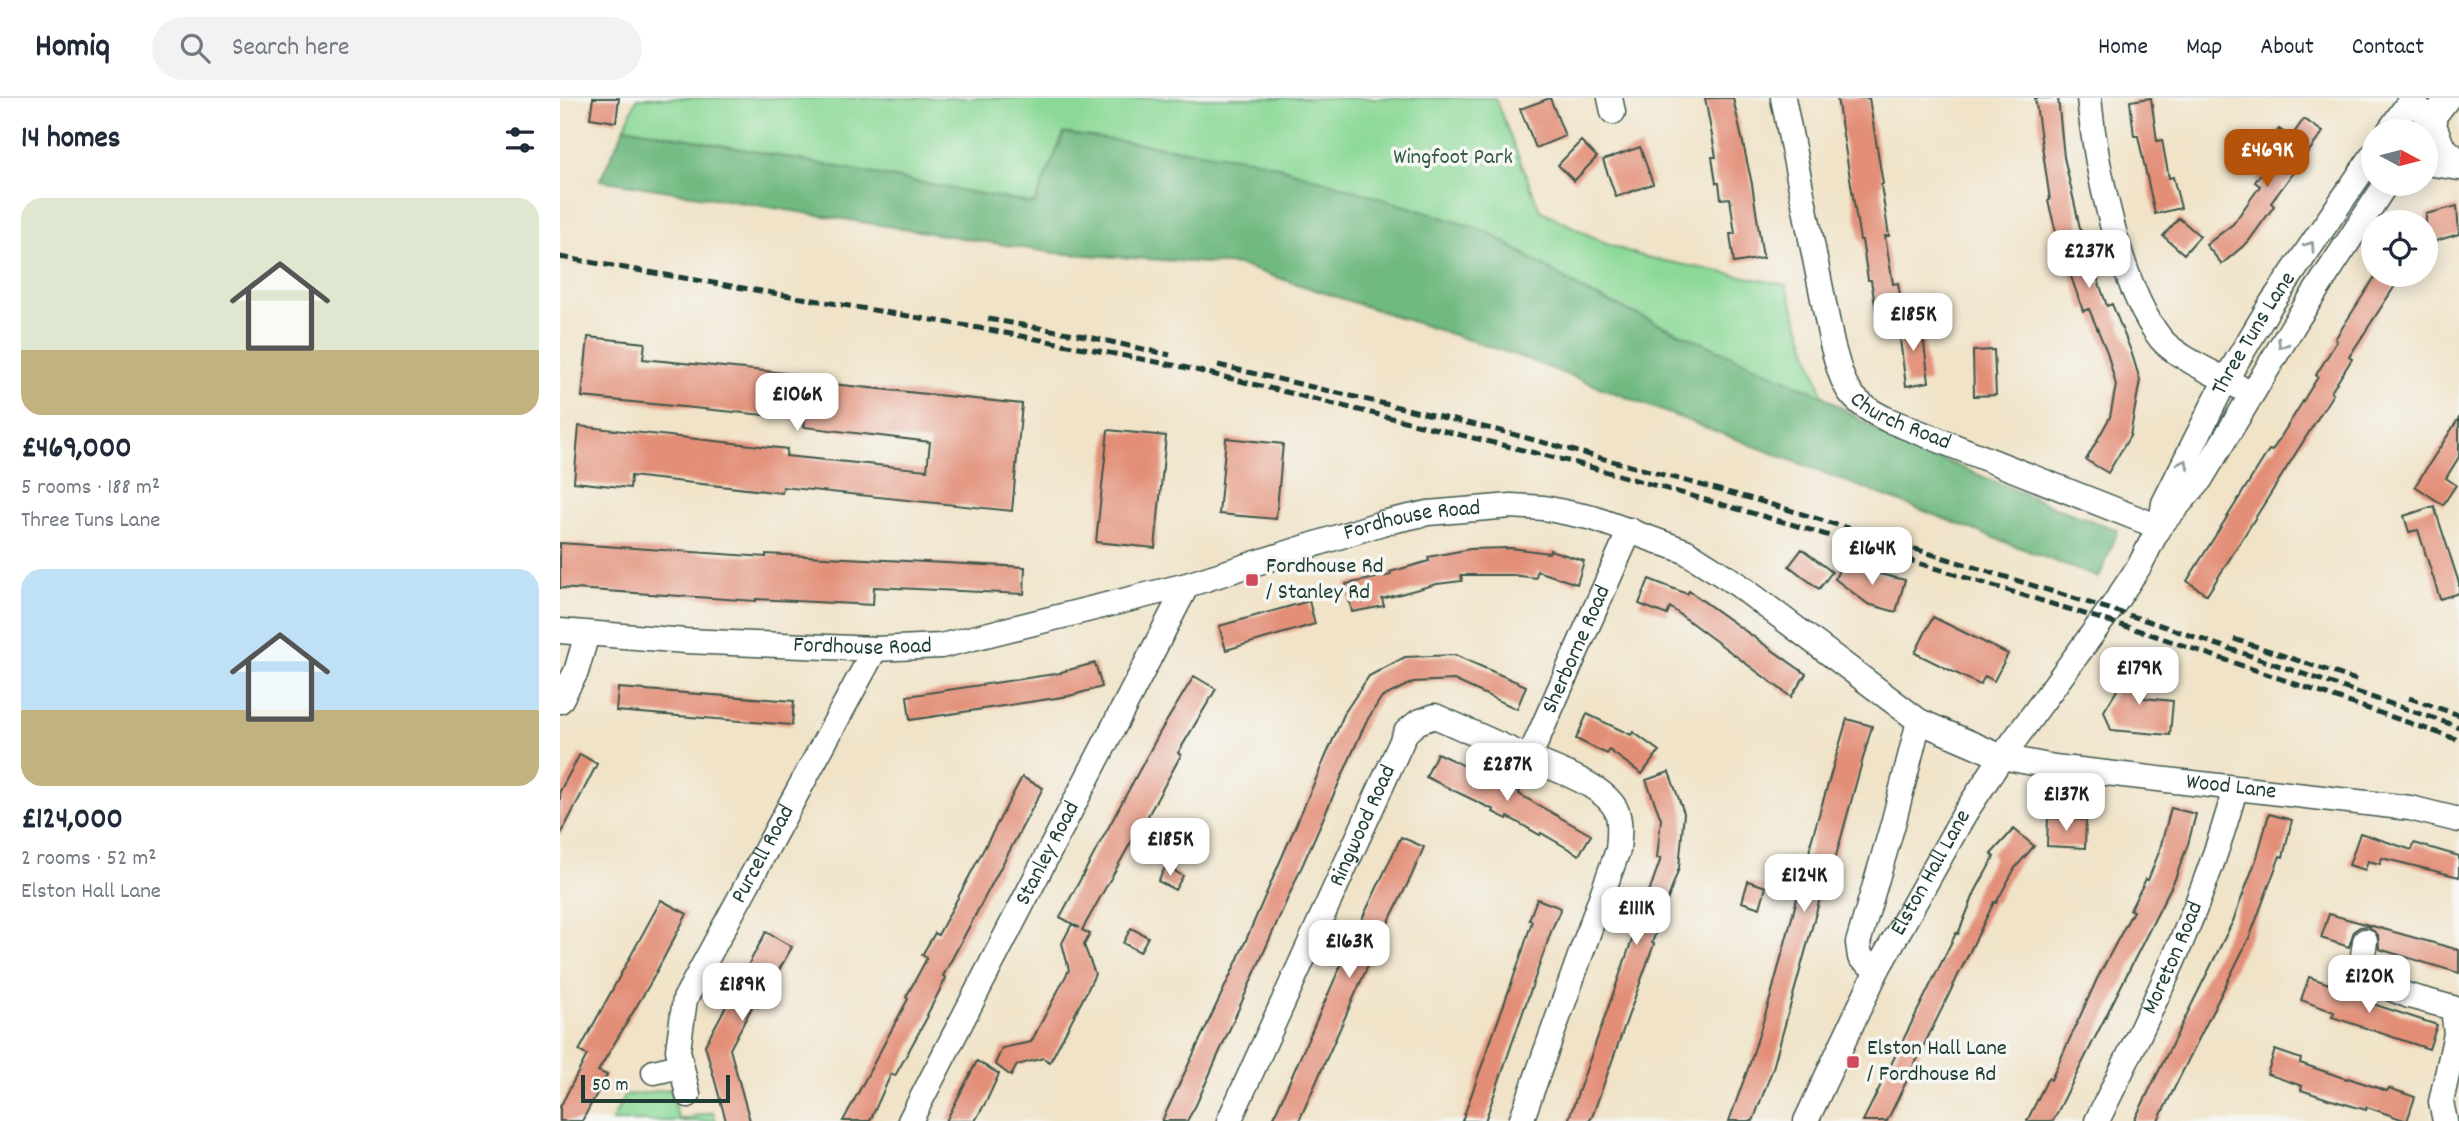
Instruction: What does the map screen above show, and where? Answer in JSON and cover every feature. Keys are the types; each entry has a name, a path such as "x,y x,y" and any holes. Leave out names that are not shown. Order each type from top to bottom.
{"street":[{"name":"Church Road","path":"1783,98 1832,344 1842,380 1853,400 1888,420 2160,527"},
{"path":"2089,98 2099,168 2121,252 2140,307 2162,341 2191,361 2252,394"},
{"path":"2432,119 2448,98"},
{"path":"2398,119 2411,100 2424,119"},
{"path":"2438,140 2459,161"},
{"path":"2438,165 2459,168"},
{"name":"Three Tuns Lane","path":"2160,527 2164,503 2226,379 2271,304 2361,173"},
{"name":"Three Tuns Lane","path":"2112,607 2140,565 2160,527 2200,480 2298,318 2378,196"},
{"name":"Fordhouse Road","path":"560,631 686,641 875,649 941,646 1186,585 1382,523 1428,513 1511,506 1544,508 1593,518 1685,551 1737,584 1919,721 2002,757"},
{"name":"Sherborne Road","path":"1529,758 1630,530"},
{"name":"Stanley Road","path":"910,1121 1186,585"},
{"name":"Elston Hall Lane","path":"1807,1121 1877,970 1965,813 2002,757 2112,607"},
{"path":"560,701 576,672 587,634"},
{"name":"Purcell Road","path":"688,1095 678,1050 685,999 875,649"},
{"name":"Ringwood Road","path":"1229,1121 1406,732 1418,722 1435,716 1529,758"},
{"path":"1877,970 1860,957 1858,943 1893,824 1919,721"},
{"name":"Wood Lane","path":"2002,757 2054,767 2396,806 2459,820"},
{"path":"1521,1121 1618,850 1619,831 1618,813 1611,801 1599,790 1529,758"},
{"name":"Moreton Road","path":"2097,1121 2192,919 2212,867 2235,789"},
{"path":"2365,941 2361,969 2367,979 2409,996 2453,1008 2456,1034 2441,1102 2445,1121"},
{"path":"654,1072 680,1066"}],"green space":[{"name":"Wingfoot Park","path":"637,98 1495,98 1540,210 1606,244 1645,257 1786,285 1823,396 1586,292 1486,231 1034,204 625,127"},
{"path":"625,127 1034,204 1064,133 1257,160 1486,231 1586,292 1823,396 1884,435 2062,510 2118,530 2099,578 1521,357 1239,265 1055,253 600,180"},
{"path":"670,1089 679,1120 713,1112 716,1121 612,1121 624,1096"}],"building":[{"path":"593,98 619,98 616,122 590,118"},
{"path":"1550,98 1565,136 1536,148 1520,109"},
{"path":"1705,98 1733,98 1752,184 1763,258 1734,263 1730,234 1735,234 1730,198 1721,199 1719,183 1716,183 1712,157 1716,157"},
{"path":"1837,98 1869,98 1883,184 1881,185 1889,236 1885,236 1893,284 1898,283 1904,320 1878,324 1871,280 1868,280 1860,240"},
{"path":"2035,98 2058,98 2064,157 2080,228 2107,306 2112,304 2140,380 2130,436 2108,473 2086,460 2110,417 2116,385 2107,352 2089,309 2083,311 2057,236 2048,201 2050,200"},
{"path":"2151,98 2157,141 2162,140 2169,178 2173,177 2181,208 2155,214 2138,136 2134,136 2130,101"},
{"path":"2304,119 2323,132 2271,203 2274,206 2248,242 2222,264 2206,245 2233,224 2260,186 2255,182 2278,149 2270,143 2279,129 2291,137"},
{"path":"1581,141 1597,157 1574,181 1558,165"},
{"path":"1640,147 1653,184 1616,197 1603,160"},
{"path":"2457,206 2459,234 2438,240 2438,211"},
{"path":"2179,218 2200,236 2184,254 2163,236"},
{"path":"2368,287 2394,287 2349,357 2352,359 2331,392 2333,394 2207,595 2187,581 2318,377 2316,375 2337,341 2335,339"},
{"path":"1921,321 1929,382 1906,386 1898,324"},
{"path":"588,337 645,343 643,359 794,374 794,380 1022,404 1012,511 783,487 782,493 631,476 630,488 574,482 579,426 787,449 786,456 927,470 930,442 804,427 805,419 582,397"},
{"path":"1994,350 1996,395 1974,396 1973,351"},
{"path":"2459,418 2459,457 2446,478 2456,485 2443,505 2415,486"},
{"path":"1108,430 1166,436 1155,548 1096,542"},
{"path":"1226,438 1283,444 1276,519 1219,514"},
{"path":"2434,506 2459,583 2459,593 2440,599 2418,530 2409,532 2404,516"},
{"path":"560,543 766,557 766,554 1025,567 1024,594 874,587 873,605 756,601 560,588"},
{"path":"1510,548 1549,553 1550,550 1584,561 1577,584 1537,571 1536,578 1461,575 1462,581 1437,584 1382,599 1384,606 1352,612 1346,584 1391,575 1390,572 1429,561 1428,557 1470,549"},
{"path":"1802,549 1832,572 1819,589 1789,566"},
{"path":"1841,565 1905,580 1896,612 1868,604 1835,579"},
{"path":"1649,579 1687,594 1689,591 1806,674 1791,697 1670,607 1667,615 1639,604"},
{"path":"1309,601 1315,624 1226,650 1219,626"},
{"path":"1933,617 2008,654 1994,681 1985,676 1980,685 1915,653"},
{"path":"1455,655 1526,686 1517,709 1454,680 1413,682 1381,698 1366,722 1196,1105 1187,1121 1162,1121 1236,963 1345,712 1369,676 1405,657"},
{"path":"1095,663 1102,687 1069,696 910,720 907,696 1061,673"},
{"path":"2132,666 2155,677 2143,698 2173,701 2170,735 2111,730 2104,711"},
{"path":"1194,676 1216,689 1178,753 1181,755 1137,836 1135,835 1082,930 1090,934 1084,945 1095,974 1050,1062 1043,1058 1017,1065 1011,1076 995,1064 1002,1048 1031,1042 1069,970 1062,943 1072,924 1080,928 1060,917 1160,732"},
{"path":"618,688 794,701 792,725 616,711"},
{"path":"1587,714 1631,735 1633,732 1659,751 1642,774 1609,750 1607,754 1576,739"},
{"path":"1847,719 1872,726 1831,874 1819,902 1773,1068 1753,1121 1729,1121 1770,999 1798,895 1791,894 1797,875 1805,878 1811,842"},
{"path":"1437,753 1520,792 1519,794 1591,835 1579,855 1541,833 1540,835 1508,817 1507,819 1426,777"},
{"path":"580,754 597,764 560,836 560,791"},
{"path":"1669,772 1684,813 1679,868 1592,1117 1589,1121 1568,1121 1661,858 1657,858 1661,819 1646,780"},
{"path":"1022,777 1043,788 943,976 946,978 928,1016 895,1076 891,1074 870,1121 843,1121 908,999 906,997 927,958 922,955 935,933 938,935"},
{"path":"2171,808 2196,814 2175,879 2053,1121 2027,1121 2048,1078 2051,1080 2097,979 2133,911 2130,910 2146,879 2148,880"},
{"path":"2269,814 2292,820 2283,857 2280,856 2250,936 2158,1121 2134,1121 2233,921 2257,857"},
{"path":"2048,818 2086,820 2085,848 2047,846"},
{"path":"2014,829 2034,846 2015,868 1996,903 1994,902 1887,1121 1863,1121 1956,933 1958,934 1975,892 1994,857 1991,854"},
{"path":"2360,833 2412,850 2414,843 2459,856 2459,877 2382,858 2380,864 2368,861 2365,870 2349,865"},
{"path":"1401,837 1424,847 1411,877 1377,945 1299,1121 1272,1121 1352,940"},
{"path":"1166,866 1183,876 1175,890 1158,881"},
{"path":"1748,881 1766,887 1760,908 1742,902"},
{"path":"1537,899 1561,908 1485,1121 1462,1121 1519,962"},
{"path":"661,900 687,914 651,982 598,1071 607,1075 582,1121 560,1121 560,1107 587,1055 579,1051"},
{"path":"2329,914 2459,950 2459,973 2379,949 2378,935 2368,926 2354,931 2349,947 2321,938"},
{"path":"1131,928 1148,937 1140,952 1123,943"},
{"path":"766,932 792,947 758,1007 753,1005 730,1049 750,1121 726,1121 705,1045"},
{"path":"2309,977 2335,986 2333,991 2437,1025 2429,1049 2332,1017 2334,1012 2301,1000"},
{"path":"2275,1050 2301,1059 2300,1063 2347,1079 2415,1097 2407,1121 2367,1107 2366,1110 2301,1090 2302,1086 2267,1074"},
{"path":"977,1061 999,1074 987,1100 975,1121 946,1121"}],"railway":[{"path":"560,257 979,328 1183,367 1576,463 1794,525 2147,633 2459,740"},
{"path":"988,319 1080,335 1170,355"},
{"path":"1218,365 1501,431 1760,501 2151,622 2459,727"},
{"path":"2234,639 2356,680"},
{"path":"2409,698 2459,715"}],"place":[{"name":"Fordhouse Rd / Stanley Rd","path":"1252,580"},
{"name":"Elston Hall Lane / Fordhouse Rd","path":"1853,1062"}]}
